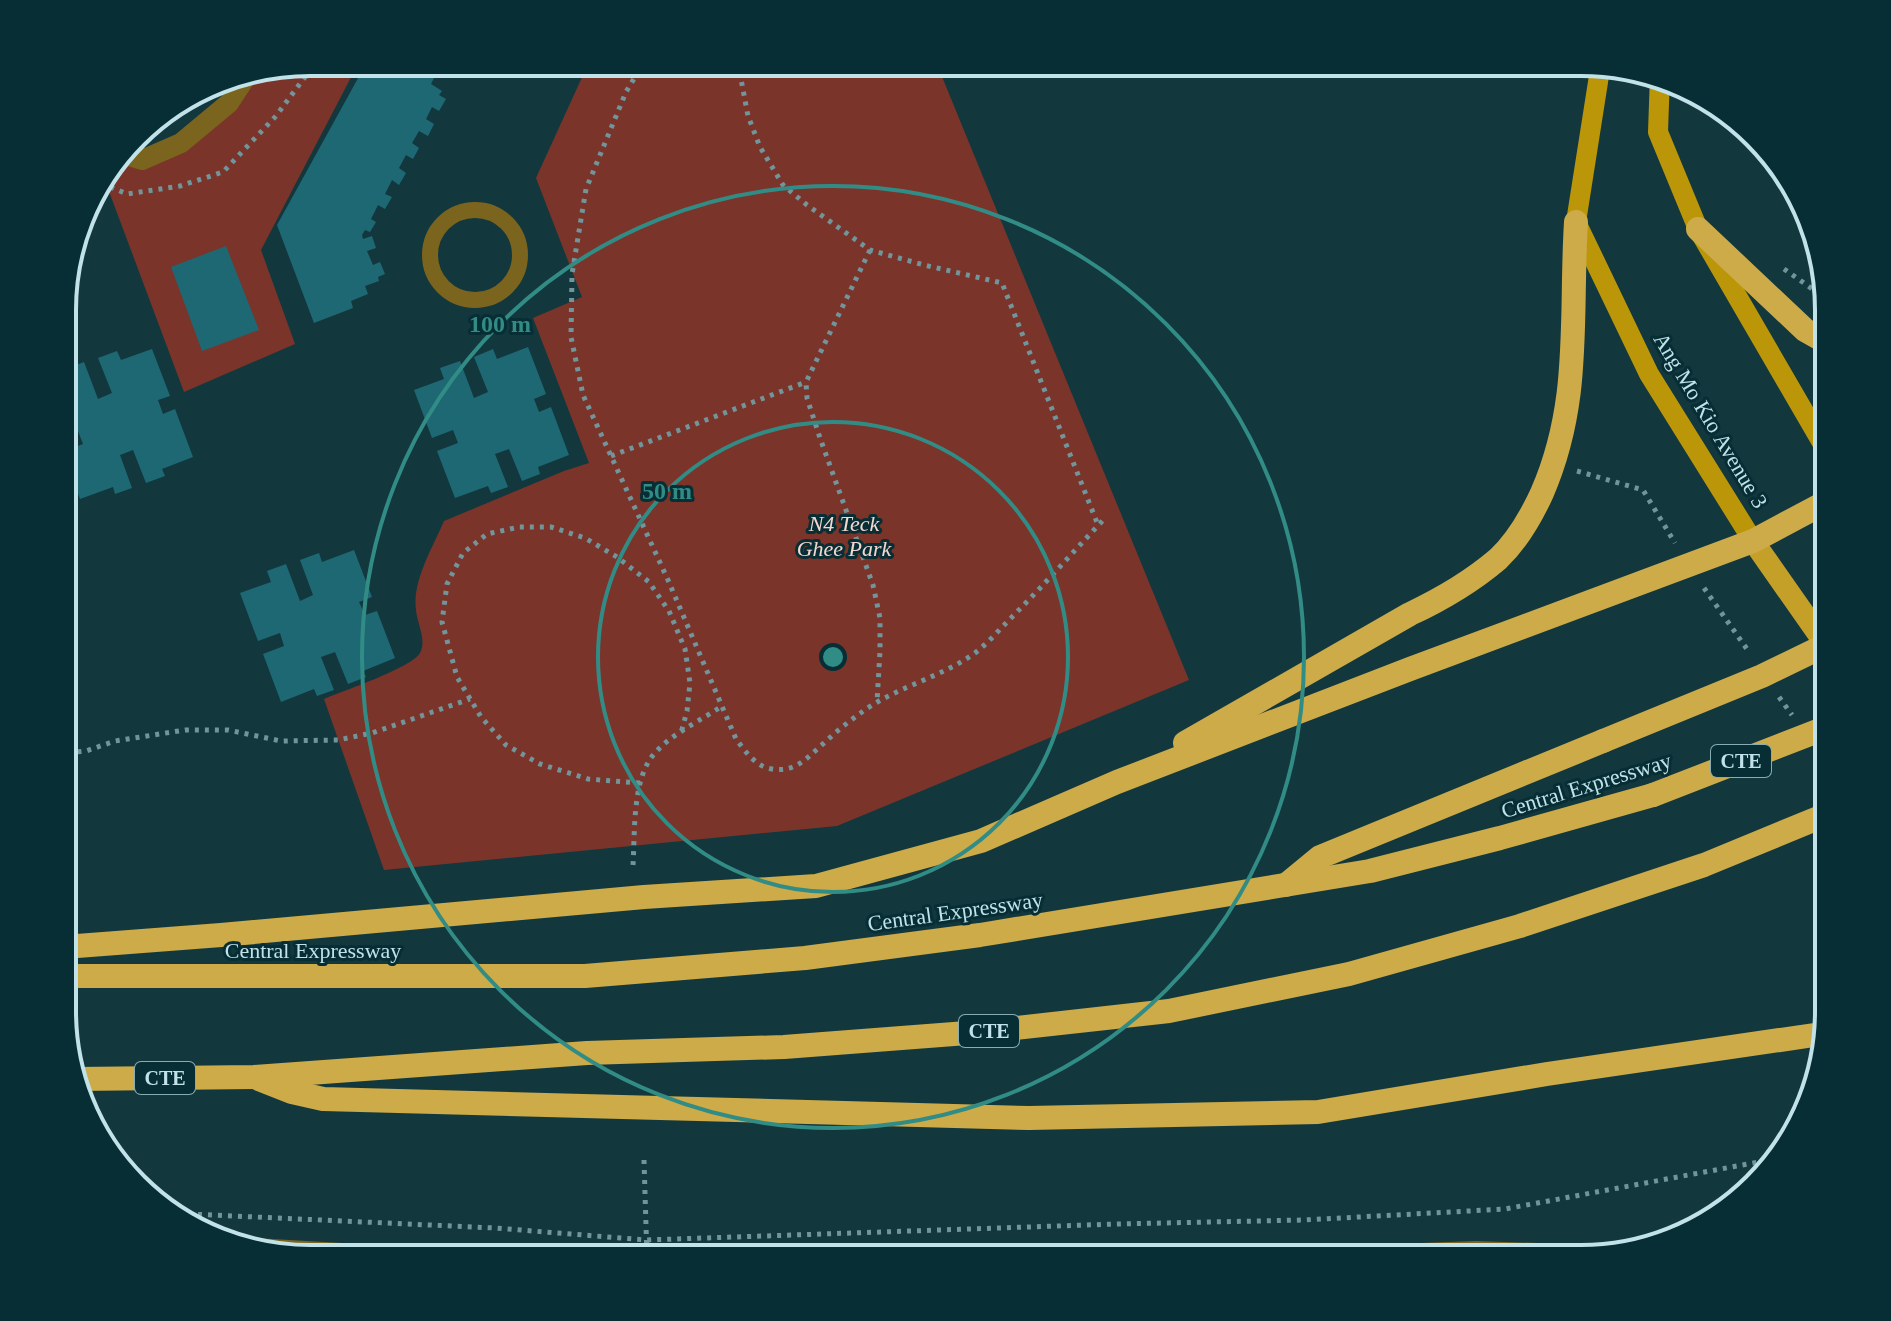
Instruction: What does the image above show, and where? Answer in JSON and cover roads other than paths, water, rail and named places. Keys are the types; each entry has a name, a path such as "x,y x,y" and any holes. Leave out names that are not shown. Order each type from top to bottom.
{"highway":[{"path":"1117,782 1410,614 1442,599 1500,557 1518,536 1536,507 1553,464 1571,389 1576,222"},
{"path":"1698,229 1814,335"},
{"path":"77,946 644,897 816,886 981,841 1117,782 1753,541 1814,508"},
{"name":"Ang Mo Kio Avenue 3","path":"1753,541 1814,626"},
{"path":"1284,886 1320,857 1814,652"},
{"name":"Central Expressway","path":"77,976 585,976 837,954 980,935 1370,871 1653,795 1814,732"},
{"name":"CTE","path":"86,1079 254,1077 587,1053 784,1047 980,1032 1169,1011 1349,974 1520,926 1704,865 1814,820"},
{"path":"254,1077 292,1092 323,1099 1029,1118 1318,1112 1813,1035"}],"main road":[{"path":"1576,222 1599,77"},
{"path":"1659,89 1658,132 1698,229 1814,429"},
{"name":"Ang Mo Kio Avenue 3","path":"1576,222 1649,374 1753,541"}],"street":[{"path":"133,157 142,160 181,143 229,103 240,87"}],"lane":[{"path":"479,209 496,214 510,225 519,241 521,259 516,276 505,290 490,299 472,301 454,296 441,285 432,269 430,251 435,234 446,220 461,212 479,209"}],"park label":[{"name":"N4 Teck Ghee Park","path":"844,536"}]}
